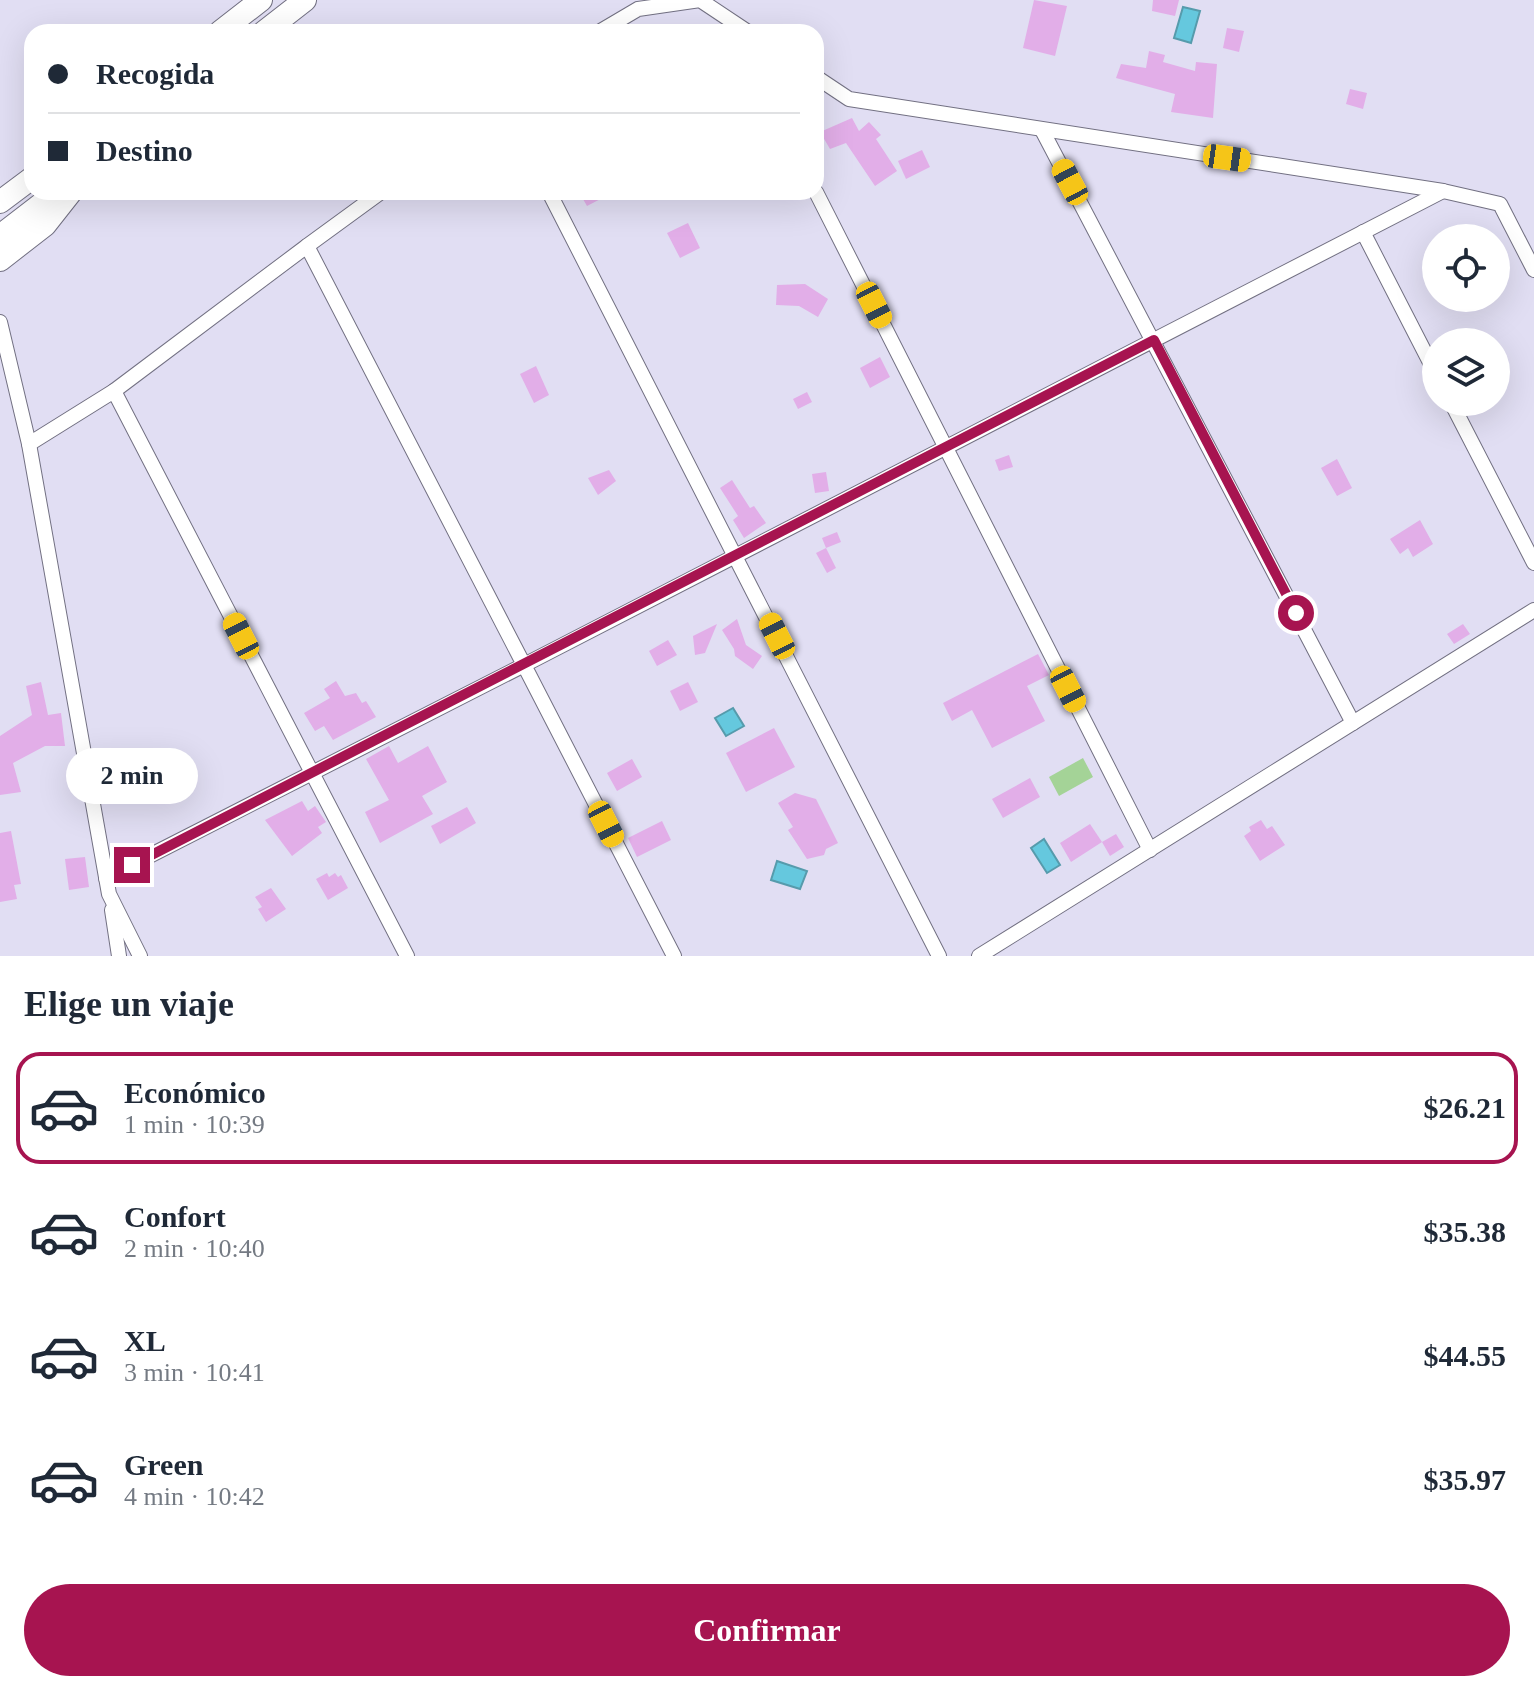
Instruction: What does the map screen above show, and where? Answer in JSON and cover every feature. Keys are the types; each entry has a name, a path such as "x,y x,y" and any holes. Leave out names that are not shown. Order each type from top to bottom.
{"highway":[{"path":"230,24 261,0"},
{"path":"274,24 305,0"},
{"path":"0,184 24,166"},
{"path":"0,202 24,184"},
{"path":"0,236 47,200"},
{"path":"0,260 45,225 65,200"}],"street":[{"path":"613,24 638,9 700,0 731,24"},
{"path":"824,82 849,99 1443,191 1500,204 1534,270"},
{"path":"1042,130 1353,723"},
{"path":"106,878 1443,191"},
{"path":"29,444 114,391 370,200"},
{"path":"553,200 939,956"},
{"path":"820,200 1150,850"},
{"path":"1363,232 1422,347"},
{"path":"307,246 674,956"},
{"path":"0,322 29,444 119,956"},
{"path":"114,391 407,956"},
{"path":"1458,416 1534,563"},
{"path":"979,956 1534,610"},
{"path":"109,894 140,956"}],"green space":[{"path":"1083,758 1093,777 1059,796 1049,777"}],"water":[{"path":"1183,7 1200,11 1191,43 1174,38"},
{"path":"733,708 744,726 726,736 715,718"},
{"path":"1044,839 1060,865 1047,873 1031,848"},
{"path":"777,861 807,871 800,889 771,880"}],"building":[{"path":"1034,0 1067,6 1055,56 1023,48"},
{"path":"1153,0 1179,0 1175,16 1152,11"},
{"path":"1227,28 1244,31 1239,52 1223,48"},
{"path":"1149,51 1165,55 1163,62 1195,71 1196,62 1217,64 1213,118 1171,112 1175,94 1116,78 1121,64 1146,68"},
{"path":"1350,89 1367,93 1363,109 1346,104"},
{"path":"852,118 859,131 869,122 881,135 876,139 897,171 875,186 846,143 830,149 824,139 824,130"},
{"path":"922,150 930,167 906,179 898,161"},
{"path":"584,200 599,200 587,206"},
{"path":"688,223 700,248 680,258 667,233"},
{"path":"805,284 828,299 818,317 799,306 776,305 777,285"},
{"path":"880,357 890,377 870,388 860,368"},
{"path":"536,366 549,395 534,403 520,374"},
{"path":"807,392 812,402 798,409 793,399"},
{"path":"1009,455 1013,467 999,471 995,460"},
{"path":"1337,459 1352,488 1337,496 1321,468"},
{"path":"609,470 616,481 598,495 588,478"},
{"path":"826,472 829,491 815,493 812,474"},
{"path":"732,480 750,508 754,506 766,523 744,538 733,520 738,516 720,488"},
{"path":"1420,520 1433,544 1413,557 1408,548 1400,554 1390,539"},
{"path":"837,532 841,542 826,548 822,538"},
{"path":"826,548 836,568 827,573 816,553"},
{"path":"737,619 746,645 762,656 753,669 735,656 722,630"},
{"path":"717,624 705,653 695,655 693,636"},
{"path":"1463,624 1470,634 1454,644 1447,634"},
{"path":"668,640 677,655 657,666 649,651"},
{"path":"1038,654 1049,675 1027,686 1045,721 992,748 972,710 952,721 943,703"},
{"path":"336,681 345,696 356,693 362,703 366,701 376,717 333,740 324,726 315,731 304,713 330,698 324,689"},
{"path":"41,682 48,715 61,713 65,746 45,746 13,763 21,792 0,795 0,736 32,715 26,686"},
{"path":"688,682 698,702 680,711 670,691"},
{"path":"774,728 795,767 746,792 726,753"},
{"path":"389,746 398,763 428,746 447,782 422,796 433,814 380,843 365,812 389,800 366,759"},
{"path":"632,759 642,777 617,791 607,773"},
{"path":"1030,778 1040,797 1003,818 992,799"},
{"path":"795,793 816,799 838,843 826,849 824,855 807,859 788,830 793,827 778,803"},
{"path":"302,801 308,811 315,806 326,822 318,827 322,833 292,856 265,820"},
{"path":"467,807 476,823 440,844 431,826"},
{"path":"1261,820 1267,829 1272,826 1285,845 1260,861 1244,836 1251,831 1249,827"},
{"path":"662,821 671,840 637,857 628,838"},
{"path":"1090,824 1102,842 1071,862 1060,843"},
{"path":"11,831 21,884 14,885 17,899 0,902 0,833"},
{"path":"1116,834 1124,847 1110,856 1102,842"},
{"path":"85,857 89,887 69,890 65,859"},
{"path":"327,873 329,877 335,873 338,877 341,875 348,888 328,900 316,879"},
{"path":"271,888 286,909 266,922 255,897"}],"route":[{"path":"132,865 1154,340 1296,613"}]}
